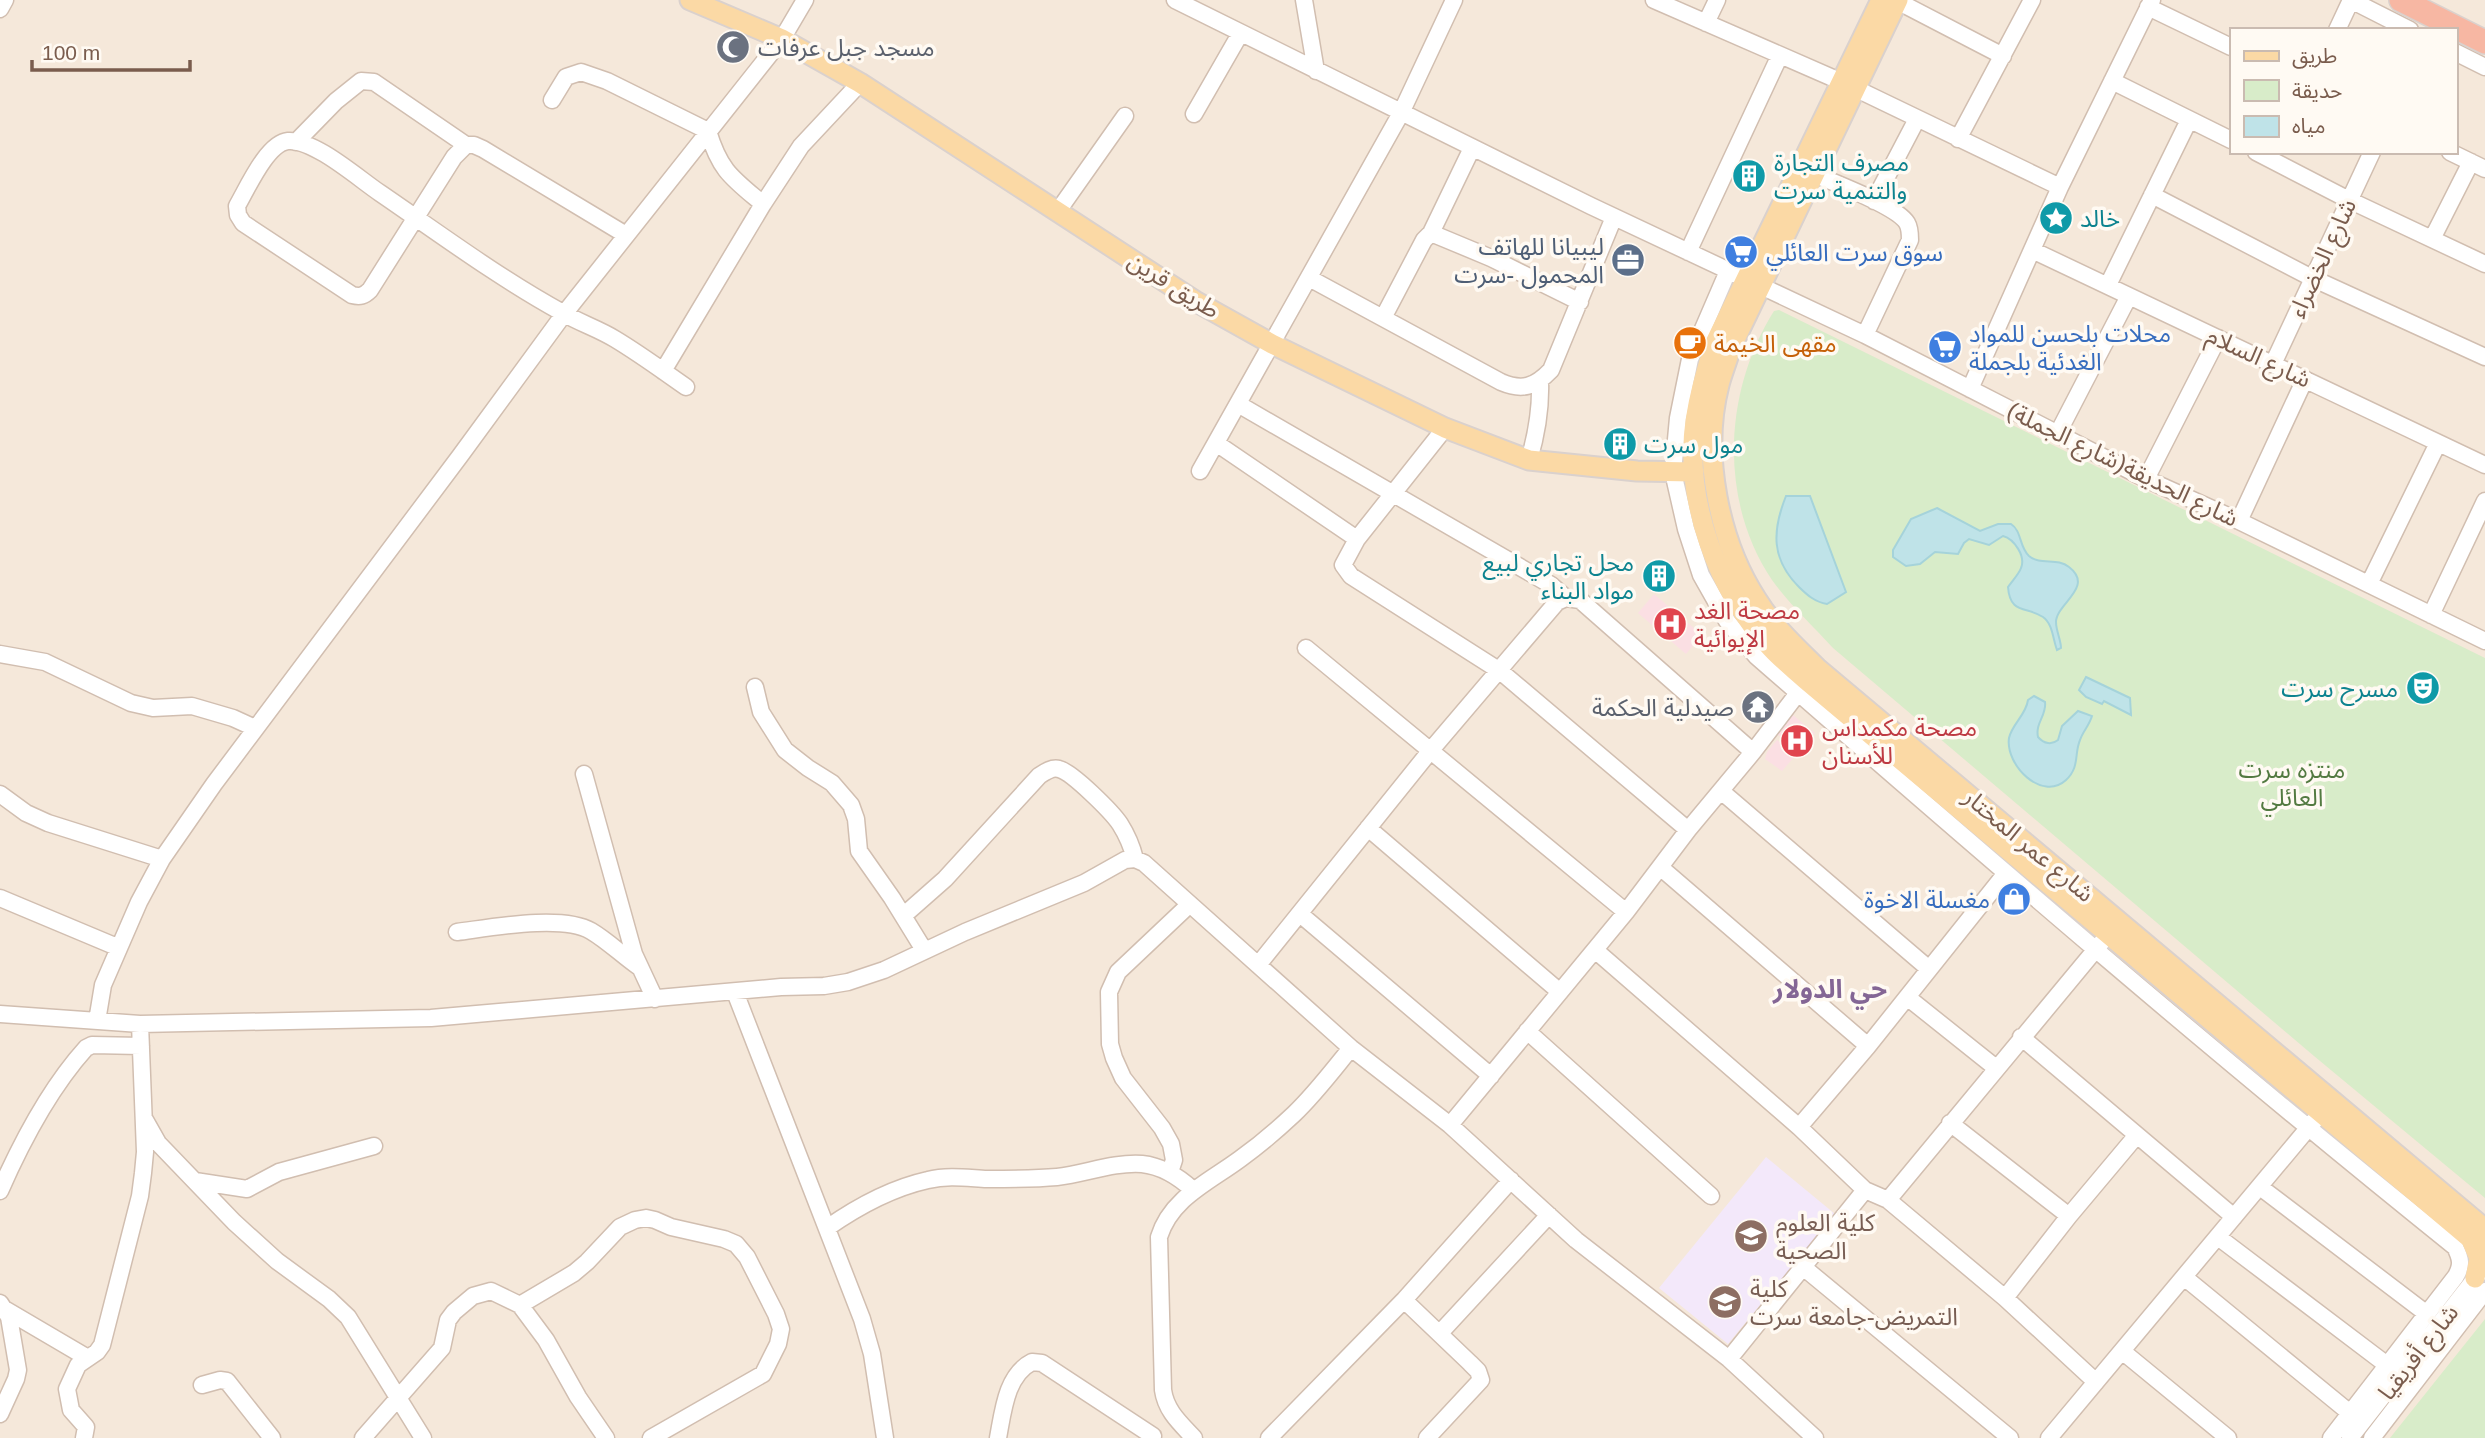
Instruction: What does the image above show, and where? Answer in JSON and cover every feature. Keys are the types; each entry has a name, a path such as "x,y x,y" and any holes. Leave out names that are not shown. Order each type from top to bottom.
{"highway":[{"path":"2401,0 2485,42"},
{"path":"2435,0 2485,24"}],"main road":[{"name":"طريق قرين","path":"690,0 782,39 860,83 1195,302 1272,344 1445,428 1529,460 1694,472"},
{"path":"1892,0 1814,162 1745,278 1715,343 1700,360 1702,383 1695,424 1694,472 1710,572 1770,647 1807,681 2320,1112 2480,1233 2479,1258 2482,1278"},
{"name":"شارع عمر المختار","path":"1745,278 1730,350 1718,387 1713,425 1713,473 1721,518 1735,561 1757,600 1783,634 1817,667 2480,1233"}],"street":[{"path":"0,9 5,0"},
{"path":"97,1021 103,985 117,947 162,859 255,728 453,467 564,314 782,39 805,0"},
{"name":"شارع الحديقة(شارع الجملة)","path":"1175,0 1614,217 1865,335 2146,479 2239,521 2485,641"},
{"path":"1304,0 1316,71"},
{"path":"1200,471 1401,113 1454,0"},
{"path":"1654,0 1849,85 2060,187"},
{"path":"1706,23 1717,0"},
{"path":"1892,0 2003,56"},
{"path":"1958,139 2032,0"},
{"path":"2338,28 2351,0 2406,28"},
{"path":"1970,389 2060,187 2150,4 2230,46"},
{"path":"1194,114 1240,34"},
{"path":"2457,53 2485,67"},
{"path":"1688,252 1780,55"},
{"path":"552,100 566,77 581,72 607,81 708,131 716,156 730,177 763,204"},
{"path":"296,142 336,101 361,81 374,82 466,145 483,149 626,235"},
{"path":"2112,81 2230,140"},
{"path":"663,371 801,146 860,83"},
{"path":"1058,211 1125,116"},
{"path":"1874,201 1917,119"},
{"path":"2108,285 2189,120"},
{"path":"466,145 454,157 415,217 370,290 365,295 352,295 269,242 243,223 238,215 237,206 266,156 277,145 286,141 313,148 415,217 564,314 613,338 686,387"},
{"path":"1383,318 1424,240 1431,233 1472,148"},
{"name":"شارع الخضراء","path":"2273,364 2371,154"},
{"path":"2432,239 2478,166 2454,154"},
{"path":"2278,157 2349,200 2485,264"},
{"path":"1814,162 1906,222 1910,240 1865,335"},
{"path":"2152,195 2312,278 2485,357"},
{"path":"1309,278 1515,388 1526,388 1540,381 1551,370 1614,217"},
{"path":"1431,233 1491,258 1580,302"},
{"name":"شارع السلام","path":"2032,250 2484,463"},
{"path":"2058,433 2129,296"},
{"path":"2146,479 2218,338"},
{"path":"1700,360 1678,418 1673,472 1686,529 1710,572 1727,621 1756,656 2095,950 2455,1247 2461,1268 2331,1438"},
{"path":"2239,521 2305,379"},
{"path":"1529,460 1541,406 1540,381"},
{"path":"1238,404 1551,585 1566,598 1580,600 1753,752"},
{"path":"1445,428 1357,539 1343,565 1351,576 1500,671 1688,830"},
{"path":"1216,443 1357,539"},
{"path":"2369,584 2438,443"},
{"path":"2431,615 2485,501"},
{"path":"1258,965 1431,750 1558,602 1566,598"},
{"path":"1306,648 1626,912"},
{"path":"0,654 45,662 131,703 153,708 192,706 233,718 255,728"},
{"path":"755,687 761,712 786,750 832,783 851,805 856,818 859,850 924,950"},
{"path":"1450,1125 1626,912 1798,693"},
{"path":"903,916 945,879 1039,776 1050,769 1060,769 1079,781 1119,823 1132,845 1135,859"},
{"path":"584,774 639,967 655,999"},
{"path":"1721,791 1929,969"},
{"path":"0,794 26,813 48,823 162,859"},
{"path":"1368,828 1560,992"},
{"path":"0,1014 140,1024 431,1018 781,987 824,986 849,982 884,970 924,950 1084,883 1125,860 1135,859 1144,863 1351,1048 1450,1125 1576,1240 1729,1359 1815,1438"},
{"path":"1660,867 1868,1046"},
{"path":"1799,1127 1868,1046 2006,873"},
{"path":"0,898 117,947"},
{"path":"1170,1172 1174,1160 1171,1144 1162,1128 1123,1078 1114,1058 1110,1044 1109,992 1118,972 1190,904"},
{"path":"1300,914 1491,1076"},
{"path":"457,932 522,923 581,927 639,967"},
{"path":"1888,1200 2108,934"},
{"path":"1595,950 1799,1127 1865,1190 1888,1200 2006,1298 2096,1382"},
{"path":"735,992 862,1319 872,1354 885,1438"},
{"path":"1907,997 1996,1068"},
{"path":"84,1438 86,1427 71,1410 67,1395 71,1377 86,1357 97,1352 104,1341 140,1196 145,1152 140,1024"},
{"path":"1527,1031 1711,1196"},
{"path":"2021,1037 2234,1217"},
{"path":"0,1191 18,1151 41,1111 86,1048 92,1045 141,1046"},
{"path":"1194,1438 1171,1413 1163,1390 1159,1237 1163,1224 1193,1190 1241,1159 1293,1114 1351,1048"},
{"path":"2051,1437 2309,1129 2320,1112"},
{"path":"144,1118 158,1143 234,1222 277,1261 348,1317 424,1438"},
{"path":"1950,1123 2069,1216"},
{"path":"2006,1298 2069,1216 2137,1135"},
{"path":"195,1181 247,1189 279,1172 374,1146"},
{"path":"827,1228 871,1201 929,1180 956,1176 986,1179 1057,1177 1144,1164 1170,1172 1193,1190"},
{"path":"1269,1438 1404,1300 1511,1180"},
{"path":"2260,1187 2427,1314"},
{"path":"1729,1359 1865,1190"},
{"path":"1440,1333 1549,1214"},
{"path":"520,1305 574,1273 620,1227 635,1220 656,1220 671,1227 736,1244 747,1257 776,1314 781,1329 778,1344 764,1374 651,1438"},
{"path":"2218,1237 2387,1365"},
{"path":"1803,1267 2010,1438"},
{"path":"2184,1277 2350,1413"},
{"name":"شارع أفريقيا","path":"2350,1438 2482,1278"},
{"name":"شارع أفريقيا","path":"2372,1438 2482,1278"},
{"path":"363,1438 442,1348 448,1320 460,1305 482,1292 491,1291 520,1305 546,1340 578,1397 606,1438"},
{"path":"1404,1300 1478,1371 1481,1380 1427,1438"},
{"path":"3,1306 86,1357"},
{"path":"0,1414 18,1375 7,1345 3,1306"},
{"path":"2122,1351 2228,1438"},
{"path":"998,1438 1009,1390 1019,1370 1032,1362 1042,1363 1153,1437 1171,1413"},
{"path":"202,1385 227,1381 272,1438"}],"shaded area":[{"path":"0,0 2485,0 2485,1438 0,1438"},
{"name":"مصحة الغد الإيوائية","path":"1654,594 1702,635 1686,654 1638,613"},
{"name":"مصحة مكمداس للأسنان","path":"1793,715 1815,733 1782,771 1765,759 1777,740 1786,747 1788,743 1777,734"},
{"path":"1766,1157 1835,1214 1728,1344 1659,1288"}],"green space":[{"name":"منتزه سرت العائلي","path":"1779,310 2485,658 2485,1198 1833,648 1779,589 1755,549 1742,515 1736,481 1734,445 1737,410 1745,375 1757,342 1774,311"},
{"path":"2485,1319 2485,1438 2390,1438"}],"water":[{"path":"1786,496 1810,496 1846,592 1827,604 1812,598 1799,587 1783,566 1777,533"},
{"path":"1937,508 1980,531 1998,524 2011,524 2029,556 2039,561 2064,564 2076,574 2076,588 2056,622 2061,648 2057,650 2050,627 2043,617 2016,606 2009,596 2008,587 2020,570 2022,558 2018,549 2007,538 2003,536 1989,545 1969,539 1958,554 1935,552 1920,564 1906,566 1893,557 1893,550 1911,519"},
{"path":"2086,677 2130,698 2131,715 2104,701 2102,704 2086,697 2079,690"},
{"path":"2034,696 2045,702 2038,737 2045,742 2053,743 2058,740 2062,726 2078,711 2092,716 2078,745 2073,770 2066,780 2056,786 2046,787 2027,777 2019,769 2009,748 2011,733 2028,700"}],"place":[{"name":"مسجد جبل عرفات","path":"733,47"},
{"name":"مصرف التجارة والتنمية سرت","path":"1749,176"},
{"name":"خالد","path":"2056,218"},
{"name":"سوق سرت العائلي","path":"1741,252"},
{"name":"ليبيانا للهاتف المحمول -سرت","path":"1628,260"},
{"name":"مقهى الخيمة","path":"1690,343"},
{"name":"محلات بلحسن للمواد الغدئية بلجملة","path":"1945,347"},
{"name":"مول سرت","path":"1620,444"},
{"name":"محل تجاري لبيع مواد البناء","path":"1659,576"},
{"name":"مصحة الغد الإيوائية","path":"1670,624"},
{"name":"مسرح سرت","path":"2423,688"},
{"name":"صيدلية الحكمة","path":"1758,707"},
{"name":"مصحة مكمداس للأسنان","path":"1797,741"},
{"name":"مغسلة الاخوة","path":"2014,899"},
{"name":"كلية العلوم الصحية","path":"1751,1236"},
{"name":"كلية التمريض-جامعة سرت","path":"1725,1302"}],"district":[{"name":"حي الدولار","path":"1830,989"}]}
